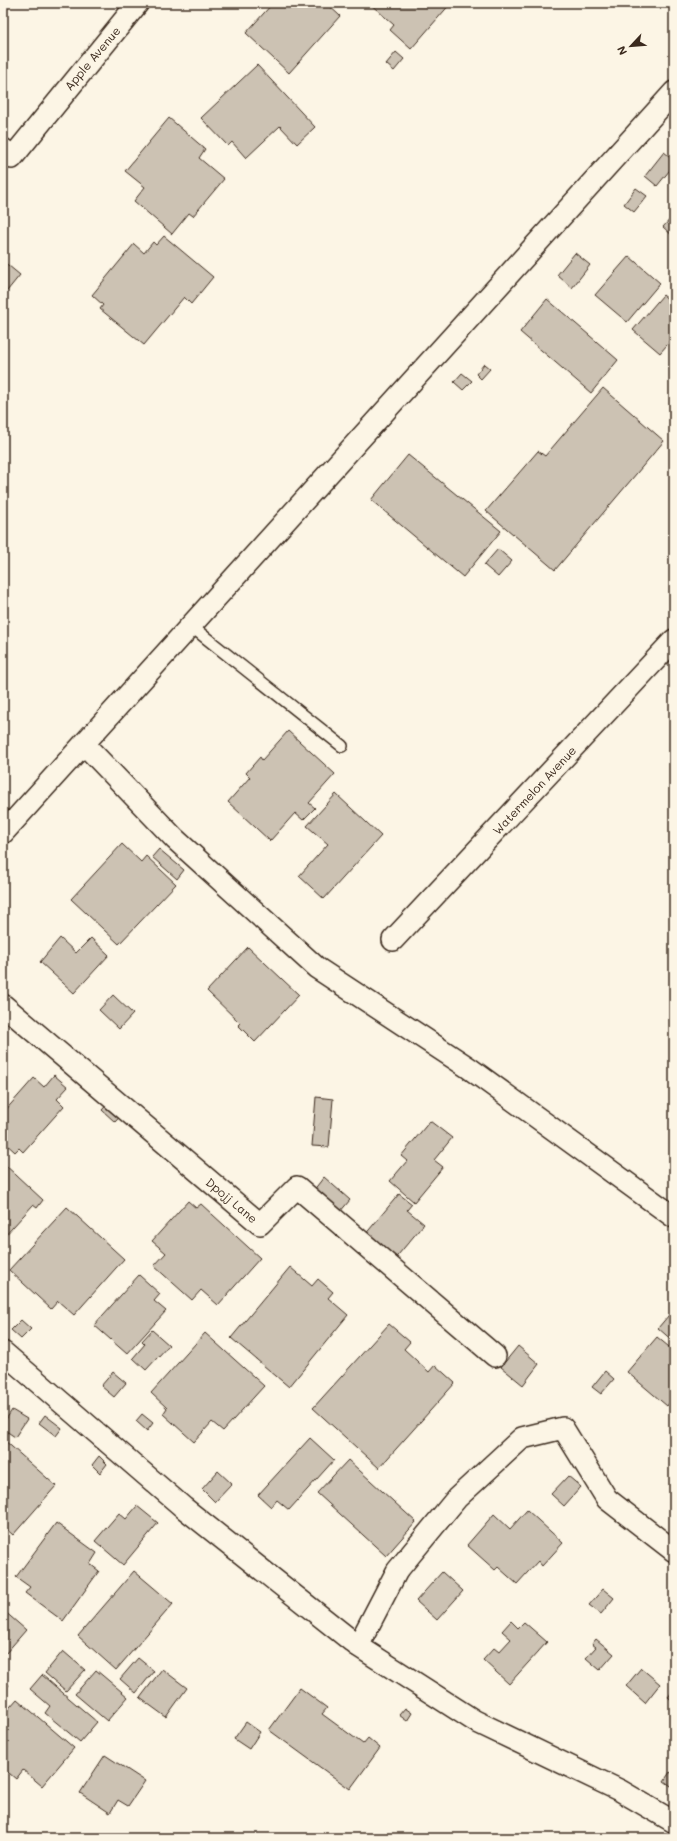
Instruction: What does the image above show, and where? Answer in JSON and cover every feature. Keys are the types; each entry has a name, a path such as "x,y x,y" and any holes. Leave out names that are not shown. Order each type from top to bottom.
{"street":[{"name":"Apple Avenue","path":"6,158 47,113 138,3"},
{"path":"3,833 674,92"},
{"name":"Watermelon Avenue","path":"393,940 674,640"},
{"path":"84,744 175,839 317,968 469,1068 674,1217"},
{"name":"Dpojj Lane","path":"3,1005 260,1224 297,1187 495,1356"},
{"path":"3,1352 184,1508 358,1646 476,1721 621,1791 674,1822"},
{"path":"358,1646 397,1571 457,1498 522,1438 563,1428 607,1498 674,1551"}],"lane":[{"path":"191,626 342,746"}],"building":[{"path":"273,3 326,3 340,16 289,73 246,33"},
{"path":"369,3 451,3 411,49 390,30 394,25"},
{"path":"396,52 404,59 394,71 386,64"},
{"path":"257,65 315,127 297,144 280,126 246,158 232,142 228,146 201,118"},
{"path":"169,118 205,149 199,158 224,179 193,216 189,213 172,234 134,201 145,187 125,171"},
{"path":"664,152 674,160 674,165 657,186 645,176"},
{"path":"636,188 647,196 634,212 624,204"},
{"path":"674,215 674,237 663,227"},
{"path":"164,236 213,277 191,304 184,297 144,345 100,309 103,305 92,295 134,244 144,253 153,242 156,245"},
{"path":"575,253 590,265 572,288 557,275"},
{"path":"629,256 660,283 627,322 595,295"},
{"path":"3,261 20,275 3,296"},
{"path":"663,295 674,304 674,337 660,353 633,330"},
{"path":"547,299 618,360 591,393 520,332"},
{"path":"484,364 490,369 481,379 476,374"},
{"path":"462,373 472,381 463,390 454,382"},
{"path":"603,388 664,441 555,570 486,511 538,451 545,456"},
{"path":"408,455 501,531 463,577 371,500"},
{"path":"498,549 512,561 498,577 484,565"},
{"path":"288,731 335,774 309,803 315,808 303,820 295,813 270,841 228,802 250,777 246,773 260,757 262,760"},
{"path":"336,794 381,836 324,899 299,876 328,844 307,826"},
{"path":"122,844 141,862 146,856 176,884 119,944 71,899"},
{"path":"159,849 184,870 177,879 152,857"},
{"path":"60,938 76,953 91,938 109,955 74,993 40,962"},
{"path":"248,947 299,995 255,1042 238,1025 240,1023 207,991"},
{"path":"113,995 133,1014 119,1029 99,1010"},
{"path":"54,1075 68,1087 57,1099 64,1106 23,1152 19,1148 15,1152 3,1141 3,1113 34,1078 44,1087"},
{"path":"316,1097 333,1099 329,1147 312,1146"},
{"path":"112,1099 125,1111 115,1122 102,1110"},
{"path":"430,1121 452,1138 434,1160 443,1167 414,1202 390,1181 407,1161 401,1156"},
{"path":"3,1163 43,1200 37,1208 33,1205 3,1238"},
{"path":"324,1177 350,1200 339,1213 313,1191"},
{"path":"399,1194 412,1204 407,1210 424,1224 393,1261 364,1236"},
{"path":"188,1201 196,1208 201,1204 260,1258 218,1305 201,1290 192,1300 154,1266 166,1253 152,1241"},
{"path":"67,1207 124,1259 74,1315 58,1301 51,1309 9,1270"},
{"path":"290,1267 312,1286 318,1279 333,1292 328,1298 348,1315 289,1387 231,1338"},
{"path":"139,1275 160,1294 154,1301 166,1311 127,1354 94,1325"},
{"path":"674,1309 674,1342 658,1328"},
{"path":"21,1320 31,1329 21,1339 11,1330"},
{"path":"389,1324 410,1342 404,1349 429,1372 435,1365 455,1383 379,1468 313,1408"},
{"path":"152,1330 169,1345 146,1370 133,1358 145,1344 142,1341"},
{"path":"205,1333 264,1386 223,1431 212,1422 194,1442 163,1414 167,1408 151,1393"},
{"path":"657,1337 674,1351 674,1397 667,1406 627,1372"},
{"path":"518,1346 539,1364 523,1385 501,1367"},
{"path":"605,1371 614,1379 601,1394 592,1387"},
{"path":"113,1372 126,1383 114,1397 101,1386"},
{"path":"12,1410 27,1419 15,1437 3,1429 3,1424"},
{"path":"142,1414 153,1423 147,1431 136,1421"},
{"path":"45,1415 62,1428 56,1436 39,1423"},
{"path":"310,1438 334,1460 289,1510 277,1500 271,1507 258,1495"},
{"path":"3,1439 56,1486 13,1535 3,1526"},
{"path":"99,1456 107,1464 100,1473 92,1465"},
{"path":"348,1460 416,1522 386,1556 317,1493"},
{"path":"218,1471 232,1484 215,1502 202,1489"},
{"path":"568,1476 581,1487 564,1506 551,1494"},
{"path":"137,1506 158,1523 123,1565 95,1541 119,1513 126,1519"},
{"path":"527,1510 563,1543 542,1566 538,1561 517,1584 498,1567 495,1570 467,1545 494,1514 510,1529"},
{"path":"56,1523 97,1553 90,1564 99,1571 63,1621 25,1593 30,1587 16,1577"},
{"path":"134,1571 173,1604 116,1670 78,1636"},
{"path":"442,1572 463,1591 437,1620 416,1601"},
{"path":"603,1589 614,1598 601,1614 589,1605"},
{"path":"3,1610 26,1630 6,1653 3,1651"},
{"path":"511,1621 518,1628 524,1622 547,1642 509,1684 483,1660 494,1648 499,1652 511,1639 502,1631"},
{"path":"596,1639 614,1654 600,1670 586,1658 596,1647 592,1644"},
{"path":"63,1651 85,1670 66,1691 45,1673"},
{"path":"138,1658 154,1671 136,1693 120,1679"},
{"path":"641,1668 660,1684 645,1703 626,1686"},
{"path":"162,1669 187,1688 166,1717 140,1698"},
{"path":"96,1670 128,1697 107,1721 75,1694"},
{"path":"42,1675 97,1722 80,1742 45,1713 50,1706 30,1689"},
{"path":"3,1680 9,1685 3,1692"},
{"path":"300,1688 327,1708 322,1714 363,1744 368,1738 380,1748 350,1789 269,1730"},
{"path":"674,1690 674,1702 668,1697"},
{"path":"17,1699 74,1748 42,1786 23,1770 16,1779 3,1768 3,1758 6,1754 3,1752 3,1715"},
{"path":"405,1708 412,1713 407,1721 399,1715"},
{"path":"246,1722 260,1732 249,1749 234,1739"},
{"path":"105,1755 145,1781 128,1806 118,1800 110,1813 80,1793"},
{"path":"670,1772 674,1775 674,1788 664,1781"}]}
